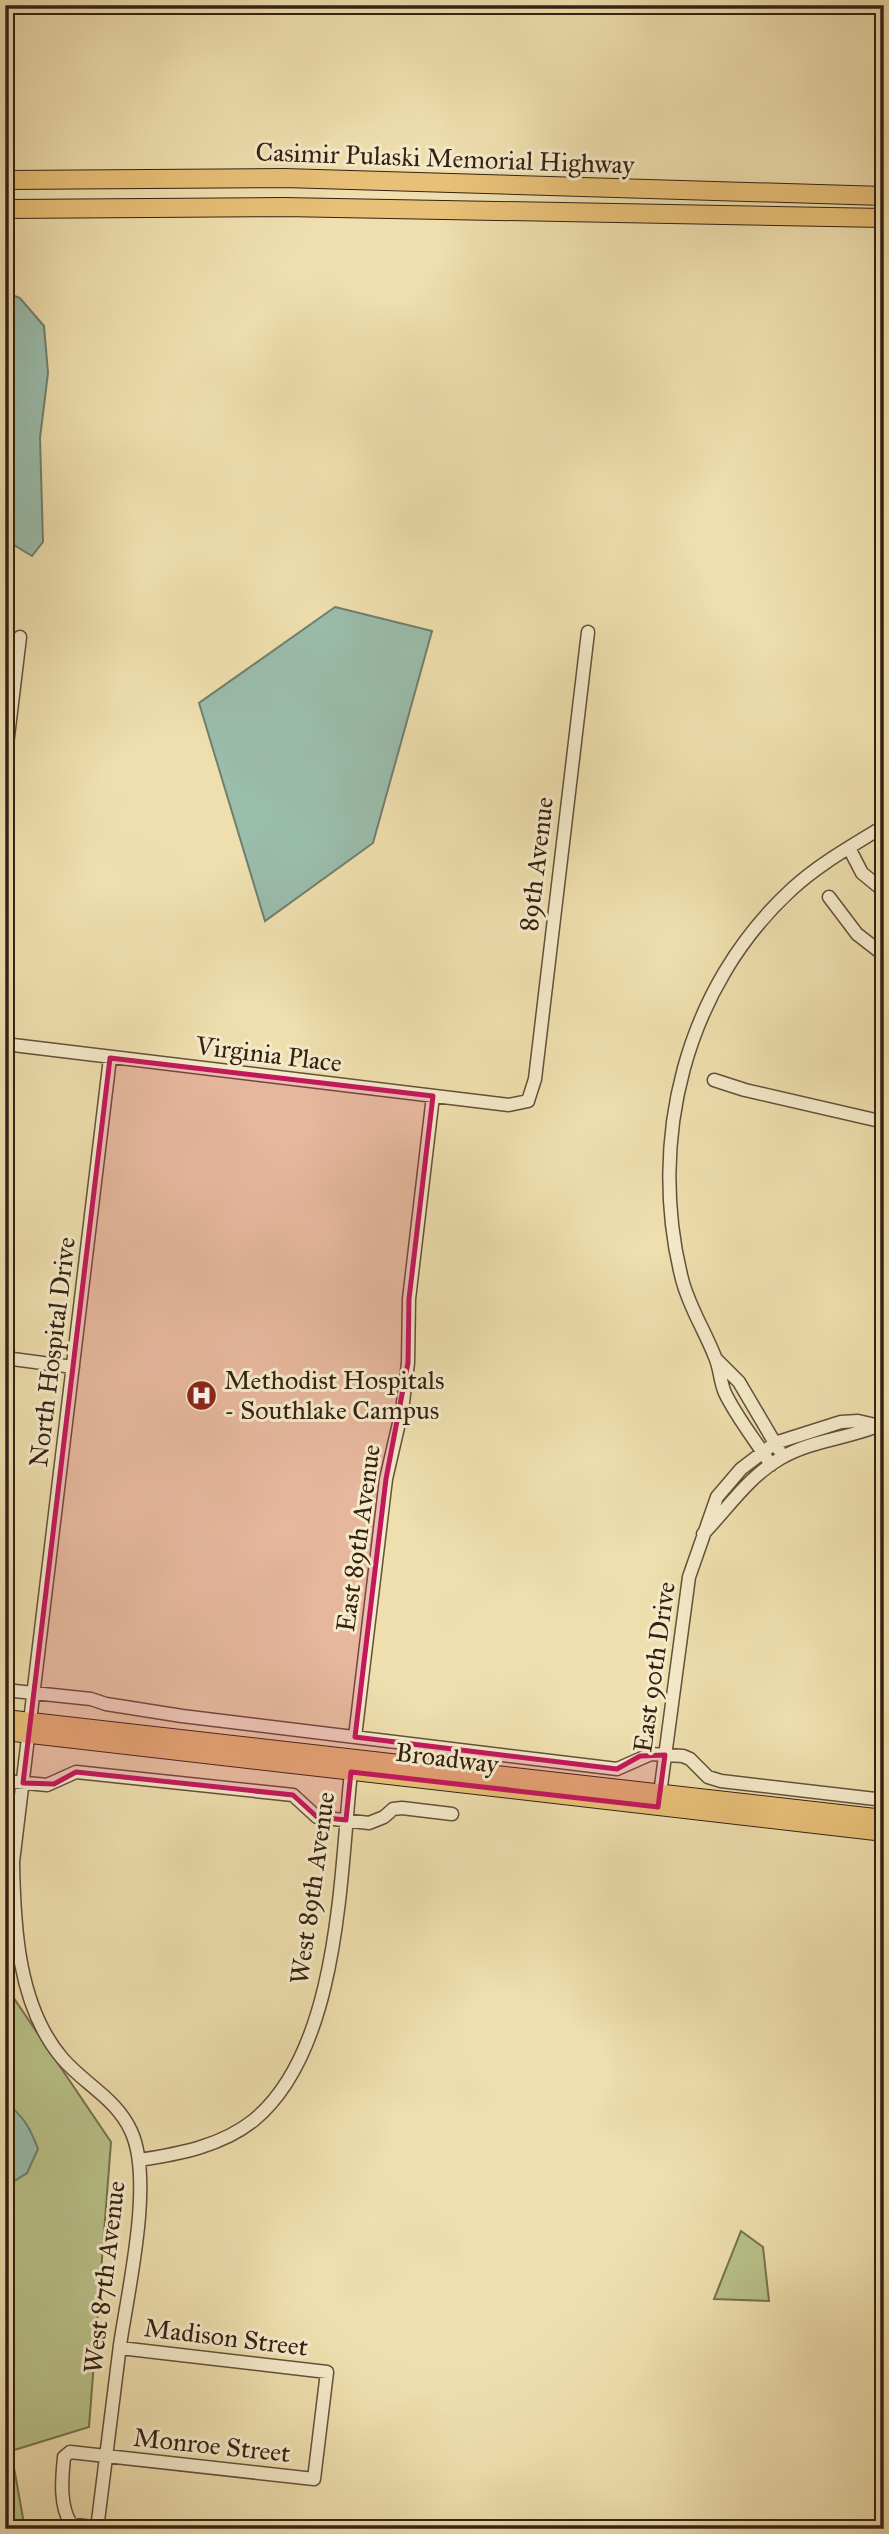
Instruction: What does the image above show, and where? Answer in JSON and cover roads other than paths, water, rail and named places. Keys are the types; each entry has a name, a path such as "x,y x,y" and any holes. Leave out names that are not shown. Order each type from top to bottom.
{"highway":[{"name":"Casimir Pulaski Memorial Highway","path":"5,180 284,178 884,196"},
{"name":"Casimir Pulaski Memorial Highway","path":"5,209 283,206 884,218"}],"main road":[{"name":"Broadway","path":"5,1718 29,1728 351,1772 884,1818"},
{"name":"Broadway","path":"5,1732 29,1728 659,1800 884,1833"}],"street":[{"name":"89th Avenue","path":"528,1101 535,1079 588,632"},
{"path":"5,761 20,637"},
{"path":"771,1465 724,1391 716,1359 693,1309 676,1250 668,1154 674,1105 686,1059 703,1017 731,962 792,890 849,848 884,827"},
{"path":"849,848 862,873 884,891"},
{"path":"828,897 857,934 884,956"},
{"name":"Virginia Place","path":"5,1049 13,1045 509,1105 528,1101"},
{"name":"North Hospital Drive","path":"29,1728 110,1058"},
{"path":"714,1080 745,1090 884,1122"},
{"name":"East 89th Avenue","path":"355,1737 386,1479 402,1410 408,1363 409,1299 433,1096"},
{"path":"5,1358 73,1367"},
{"path":"716,1359 739,1382 782,1457"},
{"name":"East 90th Drive","path":"659,1800 689,1577 717,1497 741,1469 775,1443 841,1422 858,1421 879,1427"},
{"name":"East 90th Drive","path":"703,1534 740,1492 782,1457 817,1443 879,1427"},
{"path":"5,1690 91,1699 106,1704 182,1716 617,1769 640,1756 666,1755 690,1759 700,1771 721,1782 884,1800"},
{"name":"West 87th Avenue","path":"29,1728 13,1862 13,1895 22,1966 43,2030 63,2059 110,2099 131,2130 139,2160 140,2187 97,2528"},
{"path":"5,1781 54,1784 69,1773 76,1772 293,1795 317,1817 369,1823 384,1817 393,1809 402,1808 452,1814"},
{"name":"West 89th Avenue","path":"139,2160 192,2150 229,2136 254,2120 286,2083 301,2057 313,2025 331,1959 351,1772"},
{"name":"Madison Street","path":"120,2348 327,2372 314,2479"},
{"name":"Monroe Street","path":"97,2528 71,2524 68,2519 61,2487 64,2457 70,2452 314,2479"}],"place":[{"name":"Methodist Hospitals - Southlake Campus","path":"201,1395"}]}
